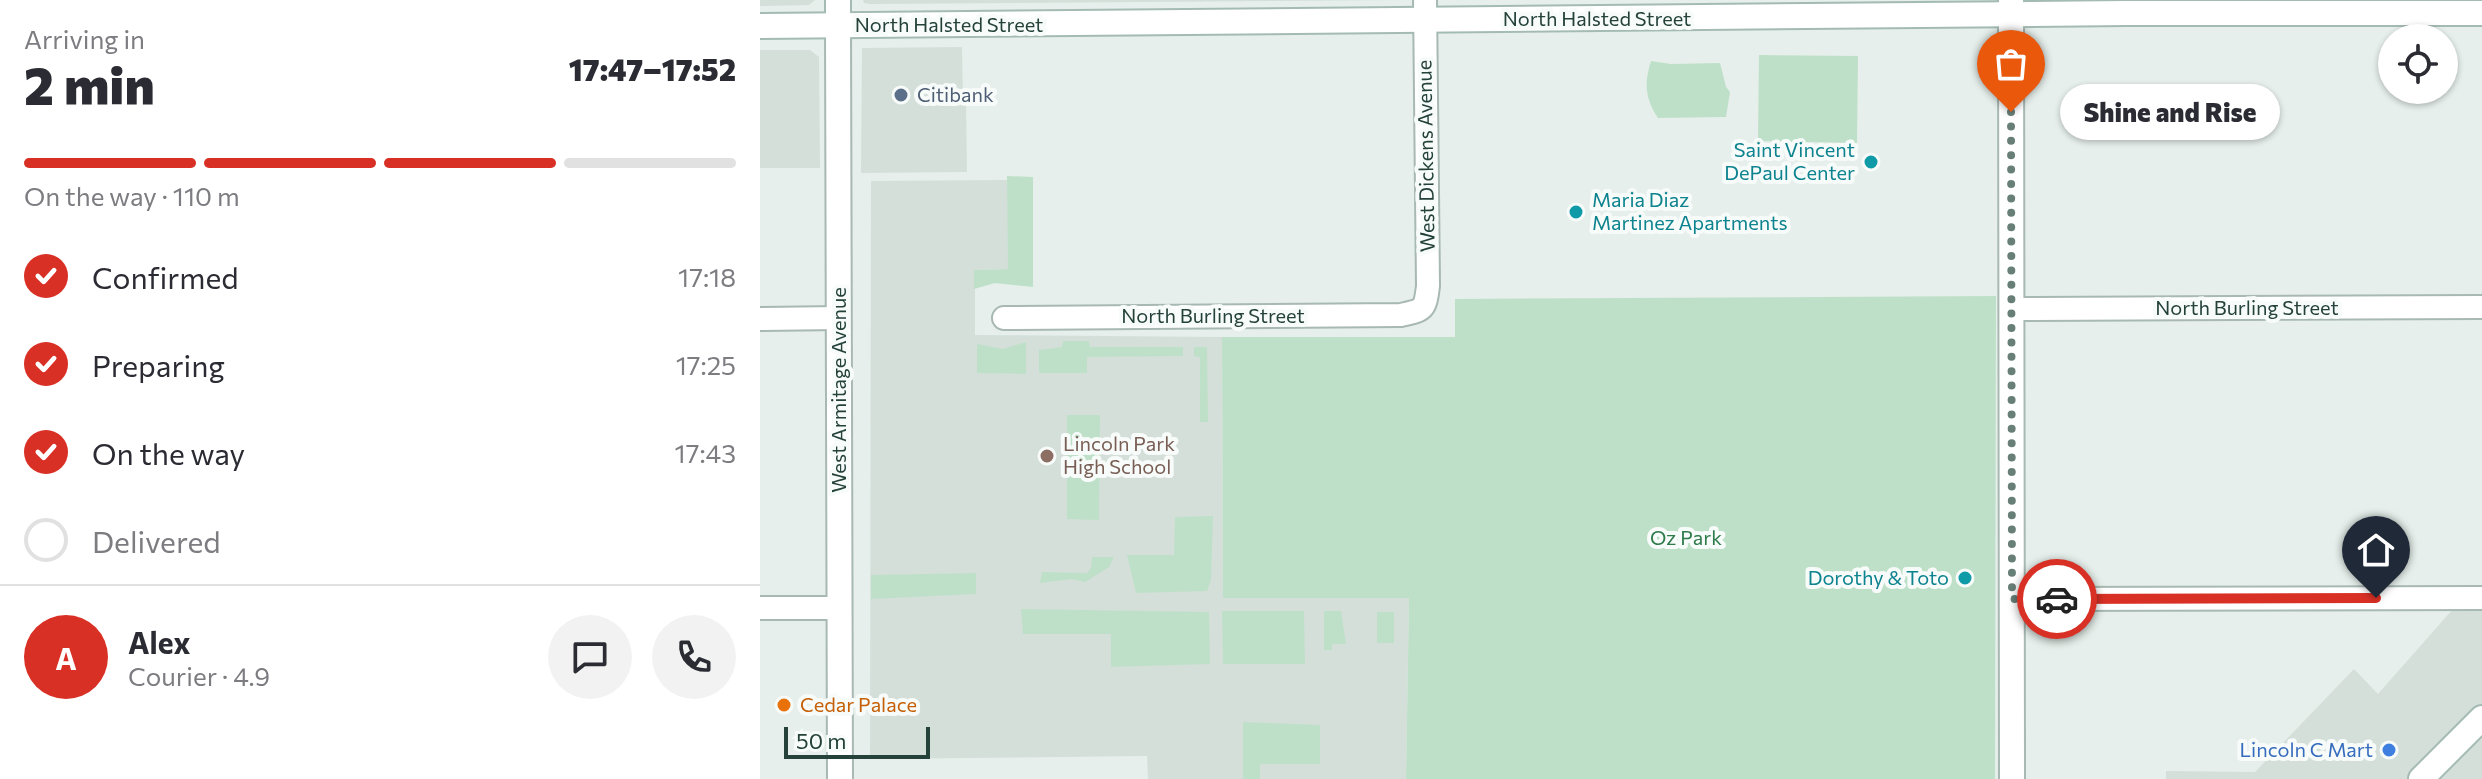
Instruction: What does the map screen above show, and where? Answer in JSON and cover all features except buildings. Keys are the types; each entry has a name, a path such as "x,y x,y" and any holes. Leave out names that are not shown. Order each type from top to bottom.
{"main road":[{"name":"West Armitage Avenue","path":"838,0 840,779"},
{"name":"North Halsted Street","path":"760,26 1425,10 2011,7 2482,13"},
{"path":"2011,7 2012,779"},
{"path":"2421,779 2482,718"}],"street":[{"name":"West Dickens Avenue","path":"1421,310 1426,304 1428,286 1425,10"},
{"name":"North Burling Street","path":"2011,309 2482,307"},
{"name":"North Burling Street","path":"1004,318 1401,315 1421,310"},
{"path":"760,319 839,318"},
{"path":"2012,599 2482,598"},
{"path":"760,608 840,608"}],"shaded area":[{"path":"760,0 815,0 809,5 760,6"},
{"path":"863,0 1405,0 870,4"},
{"path":"962,47 967,172 861,173 862,48"},
{"path":"760,50 810,50 819,57 820,168 760,168"},
{"name":"Lincoln Park High School","path":"1008,180 1008,269 975,270 975,335 1222,337 1223,598 1409,598 1406,779 1148,779 1147,756 870,759 871,181"},
{"path":"2453,609 2482,609 2482,779 2166,779 2166,771 2255,772 2354,669 2378,694"}],"green space":[{"path":"1759,55 1858,56 1857,143 1758,141"},
{"path":"1651,61 1671,64 1720,63 1730,92 1726,117 1658,118 1647,90"},
{"path":"1007,176 1033,177 1033,287 995,283 974,289 974,270 1008,269"},
{"name":"Oz Park","path":"1996,296 1995,779 1406,779 1409,598 1223,598 1222,337 1455,337 1455,299"},
{"path":"1063,341 1089,341 1090,347 1183,347 1183,356 1087,357 1087,373 1039,373 1039,350 1062,347"},
{"path":"1026,342 1026,374 977,373 977,344 1003,349"},
{"path":"1194,347 1207,347 1208,422 1200,422 1200,357 1194,356"},
{"path":"1067,415 1100,415 1099,520 1067,519"},
{"path":"1213,516 1211,580 1207,591 1136,593 1127,555 1174,555 1175,517"},
{"path":"1092,557 1114,557 1109,567 1085,582 1072,579 1040,583 1042,572 1087,573"},
{"path":"976,573 976,594 871,599 871,575"},
{"path":"1021,609 1209,612 1210,664 1111,667 1111,634 1023,634"},
{"path":"1222,611 1304,611 1305,664 1223,664"},
{"path":"1324,611 1341,611 1346,644 1332,644 1332,650 1324,650"},
{"path":"1377,612 1394,612 1394,643 1377,643"},
{"path":"1243,722 1320,725 1320,764 1260,764 1260,779 1243,779"}],"way so far":[{"path":"2011,112 2012,599 2057,599"}],"place":[{"name":"Citibank","path":"901,95"},
{"name":"Shine and Rise","path":"2011,112"},
{"name":"Saint Vincent DePaul Center","path":"1871,162"},
{"name":"Maria Diaz Martinez Apartments","path":"1576,212"},
{"name":"Lincoln Park High School","path":"1047,456"},
{"name":"Dorothy & Toto","path":"1965,578"},
{"name":"Cedar Palace","path":"784,705"},
{"name":"Lincoln C Mart","path":"2389,750"}],"route":[{"path":"2057,599 2376,598"}]}
